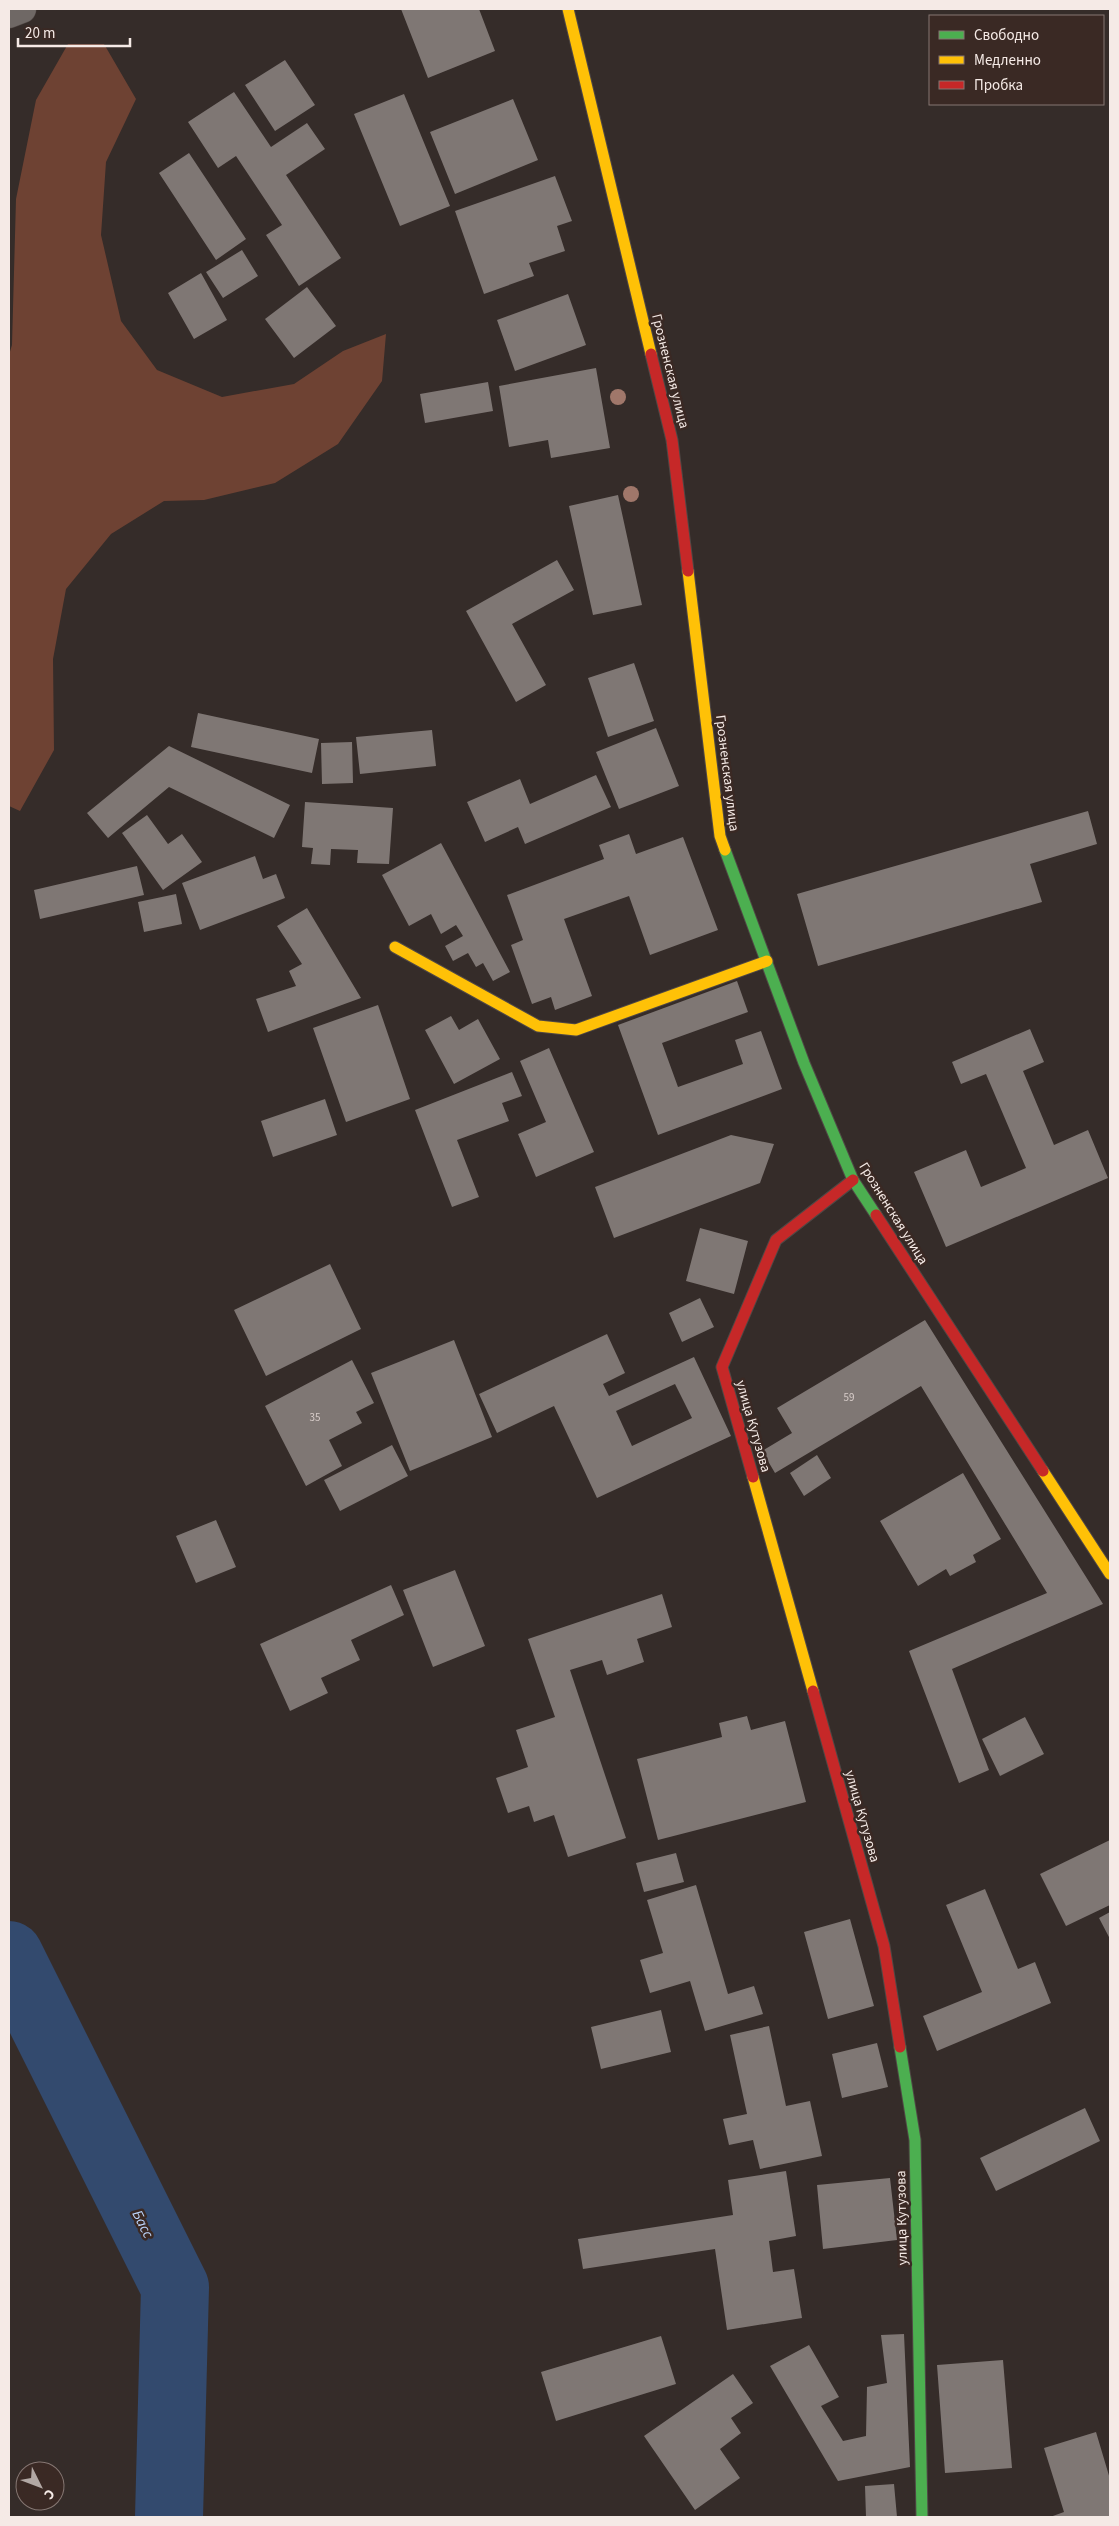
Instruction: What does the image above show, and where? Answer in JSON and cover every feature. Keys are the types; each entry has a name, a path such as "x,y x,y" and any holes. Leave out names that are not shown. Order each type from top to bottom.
{"street":[{"path":"9,14 22,9"},
{"name":"Грозненская улица","path":"568,9 672,440 720,836 804,1064 853,1180 1110,1574"},
{"path":"395,947 538,1026 576,1030 766,961"},
{"name":"улица Кутузова","path":"853,1180 776,1240 722,1367 884,1946 915,2140 922,2517"}],"shaded area":[{"path":"68,44 104,44 136,99 106,162 101,235 121,321 157,370 222,397 294,384 343,351 386,334 382,381 338,444 275,483 204,500 164,501 111,534 66,589 53,659 54,750 20,811 9,806 9,355 12,345 16,199 36,100"}],"building":[{"path":"401,9 479,9 495,51 428,78"},
{"path":"285,60 315,105 275,131 245,85"},
{"path":"234,92 271,147 307,123 325,149 286,175 341,258 299,286 266,235 282,225 236,156 218,168 188,122"},
{"path":"404,94 450,206 400,226 354,114"},
{"path":"513,99 538,160 455,194 430,132"},
{"path":"189,153 246,239 216,260 159,173"},
{"path":"555,176 572,221 557,226 565,251 529,263 534,276 484,294 455,211"},
{"path":"242,250 258,276 223,298 206,272"},
{"path":"201,273 227,320 194,339 168,293"},
{"path":"307,287 336,326 294,358 265,319"},
{"path":"568,294 586,345 515,371 497,320"},
{"path":"596,368 610,448 551,458 548,440 509,447 499,386"},
{"path":"488,382 493,411 425,423 420,394"},
{"path":"618,495 642,605 593,615 569,506"},
{"path":"557,560 574,590 512,624 546,685 516,702 466,611"},
{"path":"634,663 654,721 608,737 588,678"},
{"path":"198,713 319,739 312,773 191,747"},
{"path":"656,728 679,786 619,809 596,752"},
{"path":"432,730 436,766 360,774 356,737"},
{"path":"352,742 353,783 322,784 321,743"},
{"path":"169,746 290,805 274,838 169,787 108,838 87,813"},
{"path":"596,775 611,807 525,844 518,827 485,842 467,802 520,779 530,804"},
{"path":"305,802 393,808 389,864 357,863 358,850 331,849 330,865 311,864 313,848 302,847"},
{"path":"1088,811 1097,844 1030,864 1042,902 818,966 797,894"},
{"path":"147,815 168,844 182,834 202,862 163,890 122,833"},
{"path":"629,834 636,854 683,837 718,930 650,955 629,896 564,919 592,996 555,1010 551,997 532,1004 511,945 523,940 507,895 604,859 599,845"},
{"path":"441,843 510,972 493,981 483,963 476,967 468,953 453,961 445,946 463,936 456,925 441,934 431,914 409,926 382,875"},
{"path":"255,856 263,879 276,874 285,898 200,930 182,883"},
{"path":"137,866 144,895 40,919 34,890"},
{"path":"176,894 182,924 144,932 138,902"},
{"path":"307,908 361,998 268,1032 256,999 296,986 289,971 302,964 277,926"},
{"path":"737,981 748,1012 662,1043 678,1087 743,1064 735,1040 761,1031 782,1089 658,1135 618,1025"},
{"path":"378,1005 410,1099 346,1122 313,1028"},
{"path":"451,1016 459,1030 478,1019 500,1059 454,1084 425,1030"},
{"path":"1030,1029 1044,1062 1023,1071 1054,1145 1088,1130 1108,1178 946,1247 914,1172 966,1150 981,1187 1026,1168 986,1074 961,1084 952,1062"},
{"path":"549,1048 594,1152 536,1177 518,1134 546,1122 520,1061"},
{"path":"512,1072 522,1096 502,1103 509,1121 457,1140 479,1197 452,1207 415,1110"},
{"path":"325,1099 337,1135 273,1157 261,1121"},
{"path":"731,1135 774,1144 760,1183 614,1238 595,1187"},
{"path":"700,1228 748,1241 734,1294 686,1281"},
{"path":"330,1264 361,1329 266,1376 234,1310"},
{"path":"700,1298 714,1327 682,1342 669,1313"},
{"path":"925,1320 1103,1604 952,1669 989,1770 959,1783 909,1651 1047,1593 921,1386 775,1473 762,1451 792,1433 777,1408"},
{"path":"607,1334 625,1373 603,1384 609,1396 694,1357 731,1436 597,1498 554,1406 497,1433 479,1394","holes":["675,1384 692,1418 632,1446 616,1411"]},
{"path":"454,1340 492,1437 410,1471 371,1373"},
{"path":"352,1360 374,1403 356,1412 362,1423 329,1440 342,1466 306,1486 265,1406"},
{"path":"392,1445 408,1476 340,1511 324,1480"},
{"path":"817,1455 831,1478 804,1496 790,1473"},
{"path":"963,1473 1001,1539 973,1555 976,1562 950,1576 946,1569 918,1586 880,1521"},
{"path":"216,1520 236,1567 196,1583 176,1536"},
{"path":"455,1570 485,1646 433,1667 403,1590"},
{"path":"391,1585 404,1615 351,1640 360,1660 321,1678 328,1693 290,1711 260,1644"},
{"path":"662,1594 672,1627 637,1639 644,1662 607,1675 602,1660 570,1670 626,1838 568,1857 554,1815 534,1822 529,1806 508,1813 496,1778 528,1767 516,1730 555,1717 528,1639"},
{"path":"747,1716 751,1730 785,1721 806,1802 658,1840 637,1759 722,1737 719,1723"},
{"path":"1025,1717 1044,1754 1000,1776 982,1739"},
{"path":"1110,1840 1110,1905 1066,1926 1040,1874"},
{"path":"676,1853 684,1882 644,1892 636,1863"},
{"path":"696,1885 728,1994 754,1986 763,2014 705,2031 690,1981 650,1993 640,1960 663,1953 647,1900"},
{"path":"985,1889 1018,1969 1035,1962 1051,2003 937,2051 923,2016 982,1992 946,1905"},
{"path":"1110,1912 1110,1939 1099,1918"},
{"path":"850,1919 874,2006 828,2019 804,1932"},
{"path":"661,2010 671,2052 601,2069 591,2027"},
{"path":"769,2026 786,2106 810,2101 822,2156 760,2169 753,2140 729,2145 723,2119 747,2114 730,2035"},
{"path":"877,2043 888,2087 842,2098 832,2054"},
{"path":"1085,2108 1100,2141 996,2191 980,2158"},
{"path":"786,2171 796,2236 769,2241 773,2272 794,2269 802,2318 727,2330 715,2249 583,2269 578,2239 733,2215 728,2180"},
{"path":"890,2178 897,2240 823,2249 817,2185"},
{"path":"904,2334 910,2467 838,2481 770,2366 809,2345 839,2397 821,2406 843,2441 866,2436 867,2387 887,2383 881,2335"},
{"path":"661,2336 676,2384 556,2421 541,2372"},
{"path":"1003,2360 1012,2468 945,2473 937,2365"},
{"path":"733,2374 753,2403 731,2418 741,2433 720,2449 740,2478 695,2510 644,2436"},
{"path":"1096,2432 1110,2479 1110,2517 1050,2517 1064,2512 1044,2448"},
{"path":"894,2484 897,2517 866,2517 865,2486"}],"waterway":[{"name":"Басс","path":"9,1955 175,2287 169,2517"}],"traffic: fast":[{"path":"725,850 804,1063 853,1180 876,1215"},
{"path":"900,2047 915,2140 922,2517"}],"traffic: slow":[{"path":"568,9 651,354"},
{"path":"688,571 720,836 725,850"},
{"path":"395,947 538,1026 576,1030 767,961"},
{"path":"1043,1471 1110,1574"},
{"path":"753,1477 813,1691"}],"traffic: jam":[{"path":"651,354 672,440 688,571"},
{"path":"753,1477 722,1367 776,1240 853,1180"},
{"path":"876,1215 1043,1471"},
{"path":"813,1691 884,1946 900,2047"}]}
